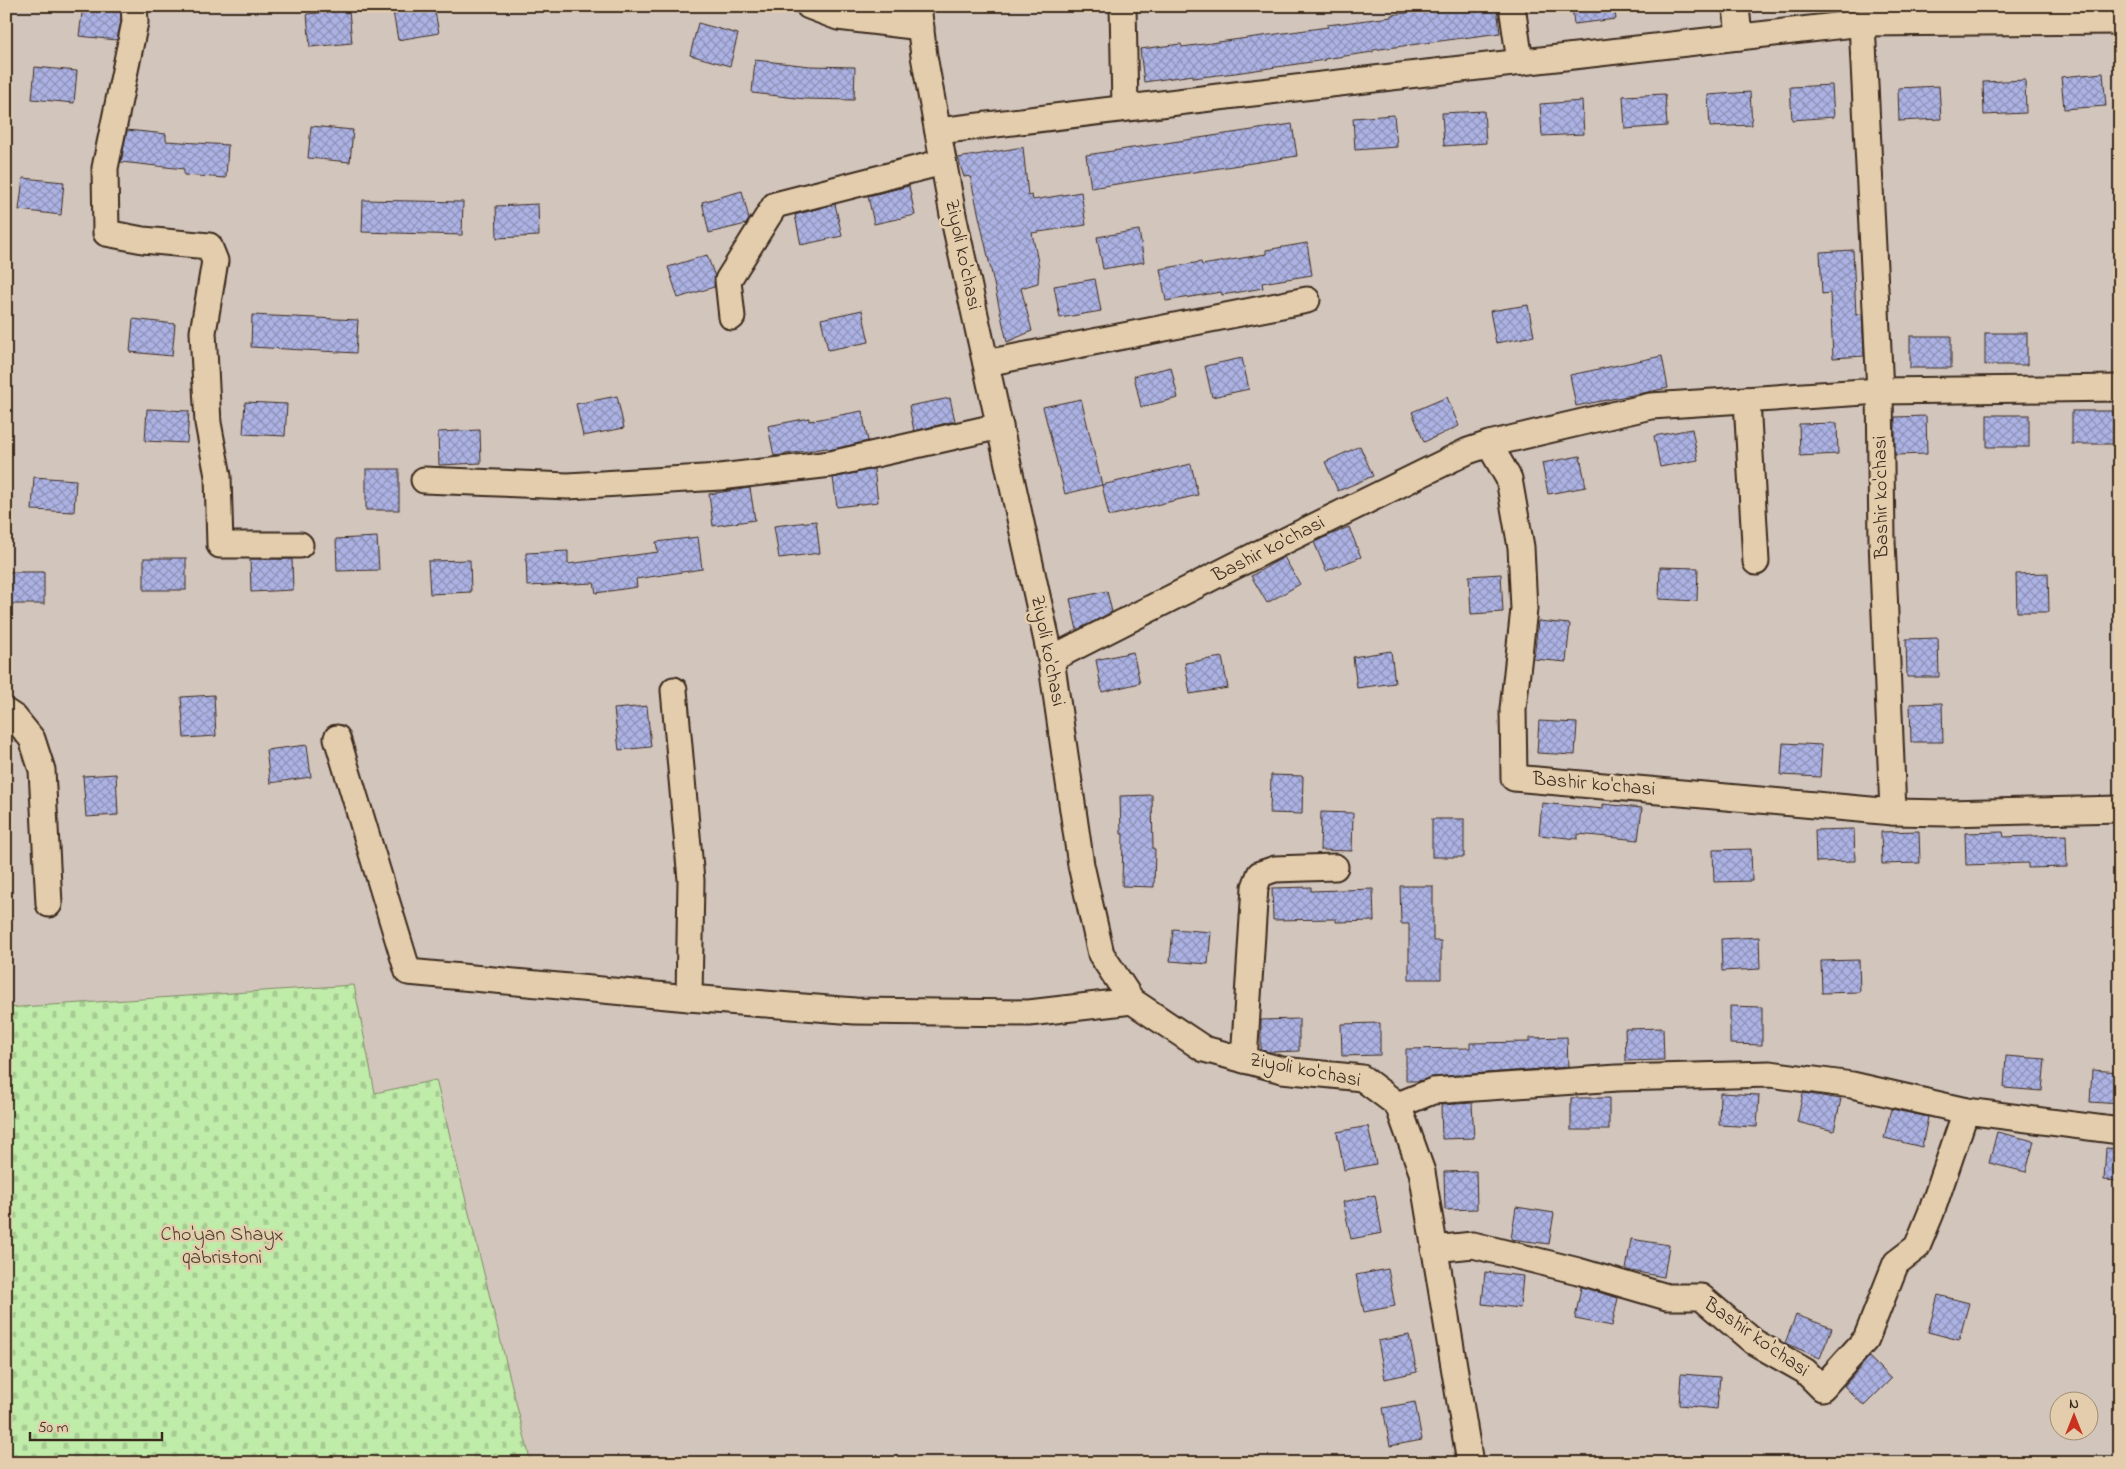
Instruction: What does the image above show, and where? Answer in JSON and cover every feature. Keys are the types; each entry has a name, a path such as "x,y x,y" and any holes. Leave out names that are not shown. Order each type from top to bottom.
{"street":[{"path":"134,6 135,22 105,168 106,232 142,240 209,246 215,262 203,332 208,423 218,476 220,545 300,544"},
{"path":"809,6 838,17 920,17"},
{"path":"1124,6 1125,108"},
{"path":"1512,6 1520,62"},
{"path":"1736,6 1739,37"},
{"name":"Ziyoli ko'chasi","path":"920,17 924,56 943,162 1051,660 1081,865 1101,954 1132,1001 1204,1049 1282,1070 1362,1078 1398,1105"},
{"path":"938,132 1125,108 1739,37 1847,18 2120,21"},
{"name":"Bashir ko'chasi","path":"1847,18 1880,392 1882,540 1894,812"},
{"path":"732,317 728,280 776,205 943,162"},
{"path":"986,363 1308,300"},
{"name":"Bashir ko'chasi","path":"1051,660 1256,555 1468,452 1489,444 1651,406 1880,392 2120,388"},
{"path":"1747,400 1756,562"},
{"path":"424,480 568,486 720,477 831,464 1000,426"},
{"name":"Bashir ko'chasi","path":"1489,444 1509,479 1521,547 1524,609 1513,709 1514,778 1894,812 1947,813 2120,809"},
{"path":"674,690 691,880 689,998"},
{"path":"6,712 15,718 32,739 42,770 49,904"},
{"path":"337,738 408,972 855,1011 1029,1013 1132,1001"},
{"path":"1244,1060 1255,887 1260,874 1275,869 1335,867"},
{"path":"1470,1463 1422,1172 1398,1105 1433,1091 1617,1078 1770,1074 1852,1085 1966,1111 2120,1131"},
{"name":"Bashir ko'chasi","path":"1434,1249 1473,1245 1578,1271 1667,1297 1701,1297 1754,1342 1805,1371 1822,1388 1866,1339 1896,1263 1917,1247 1931,1213 1966,1111"}],"green space":[{"name":"Cho'yan Shayx qabristoni","path":"354,985 375,1093 436,1080 531,1463 6,1463 6,1008"}],"building":[{"path":"83,6 120,7 121,21 117,40 79,36"},
{"path":"392,6 434,6 439,33 398,40"},
{"path":"1457,6 1497,6 1500,33 1373,50 1373,52 1325,60 1235,73 1193,78 1193,75 1144,82 1140,49 1181,44 1182,47 1328,27 1327,25"},
{"path":"1572,6 1614,6 1616,19 1574,24"},
{"path":"349,10 352,43 310,47 307,14"},
{"path":"698,23 738,34 730,66 690,55"},
{"path":"755,60 810,66 855,67 854,100 805,99 752,93"},
{"path":"35,67 77,71 74,103 32,99"},
{"path":"2103,73 2106,106 2064,109 2061,77"},
{"path":"2025,80 2026,113 1984,115 1983,82"},
{"path":"1832,85 1834,117 1792,120 1790,87"},
{"path":"1939,86 1941,119 1899,121 1898,88"},
{"path":"1750,92 1752,125 1710,127 1708,95"},
{"path":"1665,94 1667,126 1625,129 1623,96"},
{"path":"1582,101 1584,134 1542,136 1540,104"},
{"path":"1484,111 1486,143 1444,146 1442,113"},
{"path":"1394,115 1397,147 1355,150 1353,118"},
{"path":"1292,124 1297,156 1091,188 1086,155"},
{"path":"311,126 353,130 350,162 308,158"},
{"path":"127,130 166,134 166,141 228,145 226,178 184,175 184,169 121,162"},
{"path":"1023,147 1028,196 1032,195 1033,200 1081,192 1086,225 1032,233 1039,267 1038,283 1021,288 1032,331 1007,342 970,176 964,177 958,158"},
{"path":"23,178 64,182 61,215 19,210"},
{"path":"909,186 915,215 874,224 868,196"},
{"path":"742,191 749,219 746,224 709,233 702,202"},
{"path":"363,200 463,202 462,235 362,232"},
{"path":"538,204 539,236 497,238 496,206"},
{"path":"835,204 842,236 801,245 795,215"},
{"path":"1139,230 1144,262 1103,269 1097,237"},
{"path":"1307,243 1312,275 1262,283 1263,288 1222,295 1221,292 1166,301 1160,269 1201,262 1202,265 1266,254 1266,250"},
{"path":"1853,250 1856,315 1862,314 1864,356 1833,358 1830,293 1822,294 1820,252"},
{"path":"707,255 715,277 714,287 678,298 668,267"},
{"path":"1095,279 1101,311 1060,318 1054,286"},
{"path":"1528,305 1534,336 1496,343 1490,311"},
{"path":"862,310 869,342 828,350 821,319"},
{"path":"252,315 358,320 356,353 251,347"},
{"path":"133,319 175,324 172,356 130,352"},
{"path":"1985,333 2027,333 2027,365 1985,365"},
{"path":"1910,336 1951,336 1951,368 1910,368"},
{"path":"1662,356 1668,388 1576,406 1570,375"},
{"path":"1242,358 1249,389 1212,397 1205,366"},
{"path":"1171,367 1178,398 1141,407 1134,376"},
{"path":"617,396 624,428 583,436 576,404"},
{"path":"1447,397 1459,426 1424,442 1412,412"},
{"path":"950,398 955,421 914,431 909,406"},
{"path":"1081,399 1102,485 1065,494 1043,407"},
{"path":"245,402 287,404 285,436 243,434"},
{"path":"147,409 189,411 187,443 145,441"},
{"path":"862,411 868,441 829,450 827,448 774,456 768,426 809,418 809,421"},
{"path":"2072,411 2113,411 2113,444 2072,444"},
{"path":"1987,415 2029,415 2029,447 1987,447"},
{"path":"1926,416 1927,454 1895,455 1895,417"},
{"path":"1837,423 1838,454 1800,456 1799,424"},
{"path":"1692,429 1698,460 1660,467 1654,436"},
{"path":"480,430 481,463 439,465 438,432"},
{"path":"1360,446 1373,476 1338,491 1325,462"},
{"path":"1580,456 1586,487 1548,494 1542,463"},
{"path":"1191,464 1198,495 1109,516 1102,485"},
{"path":"366,469 399,469 399,510 366,510"},
{"path":"874,469 878,502 837,507 833,478"},
{"path":"34,477 76,480 74,512 32,510"},
{"path":"750,488 755,520 713,526 709,494"},
{"path":"816,521 820,553 779,558 774,526"},
{"path":"1349,527 1361,557 1326,571 1314,542"},
{"path":"377,537 379,570 337,571 336,539"},
{"path":"698,537 702,569 636,579 637,587 596,593 594,583 527,586 526,553 568,551 568,564 658,552 656,542"},
{"path":"1284,557 1300,584 1267,603 1251,576"},
{"path":"144,558 186,558 186,590 144,590"},
{"path":"250,559 292,559 293,590 251,592"},
{"path":"470,560 471,592 430,594 428,561"},
{"path":"1660,567 1698,568 1697,601 1659,599"},
{"path":"6,572 44,572 44,604 6,604"},
{"path":"2048,573 2049,612 2017,612 2016,574"},
{"path":"1501,574 1503,612 1471,614 1469,576"},
{"path":"1107,591 1112,612 1077,630 1070,599"},
{"path":"1538,621 1570,624 1566,662 1534,659"},
{"path":"1938,638 1939,677 1907,677 1906,639"},
{"path":"1391,651 1395,683 1357,688 1353,657"},
{"path":"1133,652 1140,683 1102,692 1096,660"},
{"path":"1222,657 1228,688 1190,694 1185,663"},
{"path":"214,695 216,736 184,738 181,697"},
{"path":"1942,703 1943,742 1911,742 1910,704"},
{"path":"647,706 651,747 619,750 614,709"},
{"path":"1539,721 1577,723 1575,755 1537,753"},
{"path":"1783,743 1822,745 1820,777 1781,775"},
{"path":"307,745 311,777 270,783 266,750"},
{"path":"116,774 118,815 86,817 83,776"},
{"path":"1271,775 1303,776 1302,814 1270,813"},
{"path":"1152,795 1153,849 1155,849 1154,887 1122,886 1123,834 1121,834 1120,796"},
{"path":"1542,803 1603,809 1603,804 1642,808 1638,840 1578,834 1578,839 1539,835"},
{"path":"1321,812 1353,813 1352,851 1320,850"},
{"path":"1432,819 1464,819 1464,857 1432,857"},
{"path":"1854,829 1855,861 1816,862 1815,830"},
{"path":"1919,831 1920,863 1882,864 1881,832"},
{"path":"2003,832 2004,837 2066,835 2067,867 2028,868 2028,863 1966,865 1965,833"},
{"path":"1751,849 1752,881 1714,882 1713,850"},
{"path":"1400,886 1433,886 1433,941 1441,941 1441,979 1409,979 1409,924 1401,924"},
{"path":"1311,887 1311,891 1373,889 1374,921 1336,922 1336,919 1273,920 1272,888"},
{"path":"1173,929 1211,932 1208,964 1170,961"},
{"path":"1759,937 1760,969 1722,971 1721,939"},
{"path":"1859,960 1860,992 1822,993 1821,961"},
{"path":"1730,1006 1762,1007 1762,1045 1730,1044"},
{"path":"1299,1019 1299,1051 1270,1052 1261,1050 1261,1020"},
{"path":"1380,1023 1380,1055 1342,1056 1341,1024"},
{"path":"1663,1028 1664,1060 1626,1061 1625,1029"},
{"path":"1567,1037 1568,1067 1432,1077 1419,1081 1406,1081 1406,1049 1470,1048 1470,1043 1529,1042 1529,1038"},
{"path":"2006,1056 2045,1059 2042,1091 2004,1088"},
{"path":"2092,1070 2120,1072 2120,1104 2090,1102"},
{"path":"1720,1093 1759,1095 1757,1127 1719,1125"},
{"path":"1803,1093 1841,1099 1834,1131 1797,1122"},
{"path":"1571,1098 1609,1098 1609,1130 1571,1130"},
{"path":"1472,1103 1474,1138 1442,1139 1441,1105"},
{"path":"1891,1109 1928,1117 1922,1147 1884,1138"},
{"path":"1368,1126 1376,1164 1344,1170 1337,1132"},
{"path":"1997,1132 2034,1141 2026,1172 1989,1163"},
{"path":"2106,1148 2120,1149 2120,1181 2104,1180"},
{"path":"1476,1171 1477,1209 1445,1210 1444,1172"},
{"path":"1375,1195 1382,1233 1351,1239 1343,1202"},
{"path":"1516,1207 1554,1213 1549,1244 1511,1239"},
{"path":"1631,1239 1669,1245 1664,1277 1626,1270"},
{"path":"1388,1269 1395,1306 1364,1312 1356,1275"},
{"path":"1485,1272 1523,1276 1520,1308 1482,1304"},
{"path":"1581,1287 1618,1298 1612,1326 1575,1319"},
{"path":"1938,1295 1969,1303 1959,1340 1928,1332"},
{"path":"1796,1315 1832,1328 1820,1358 1785,1343"},
{"path":"1409,1335 1417,1372 1385,1379 1378,1341"},
{"path":"1869,1357 1891,1379 1864,1406 1844,1386"},
{"path":"1681,1374 1720,1377 1717,1409 1679,1405"},
{"path":"1415,1402 1422,1440 1390,1446 1383,1408"}]}
